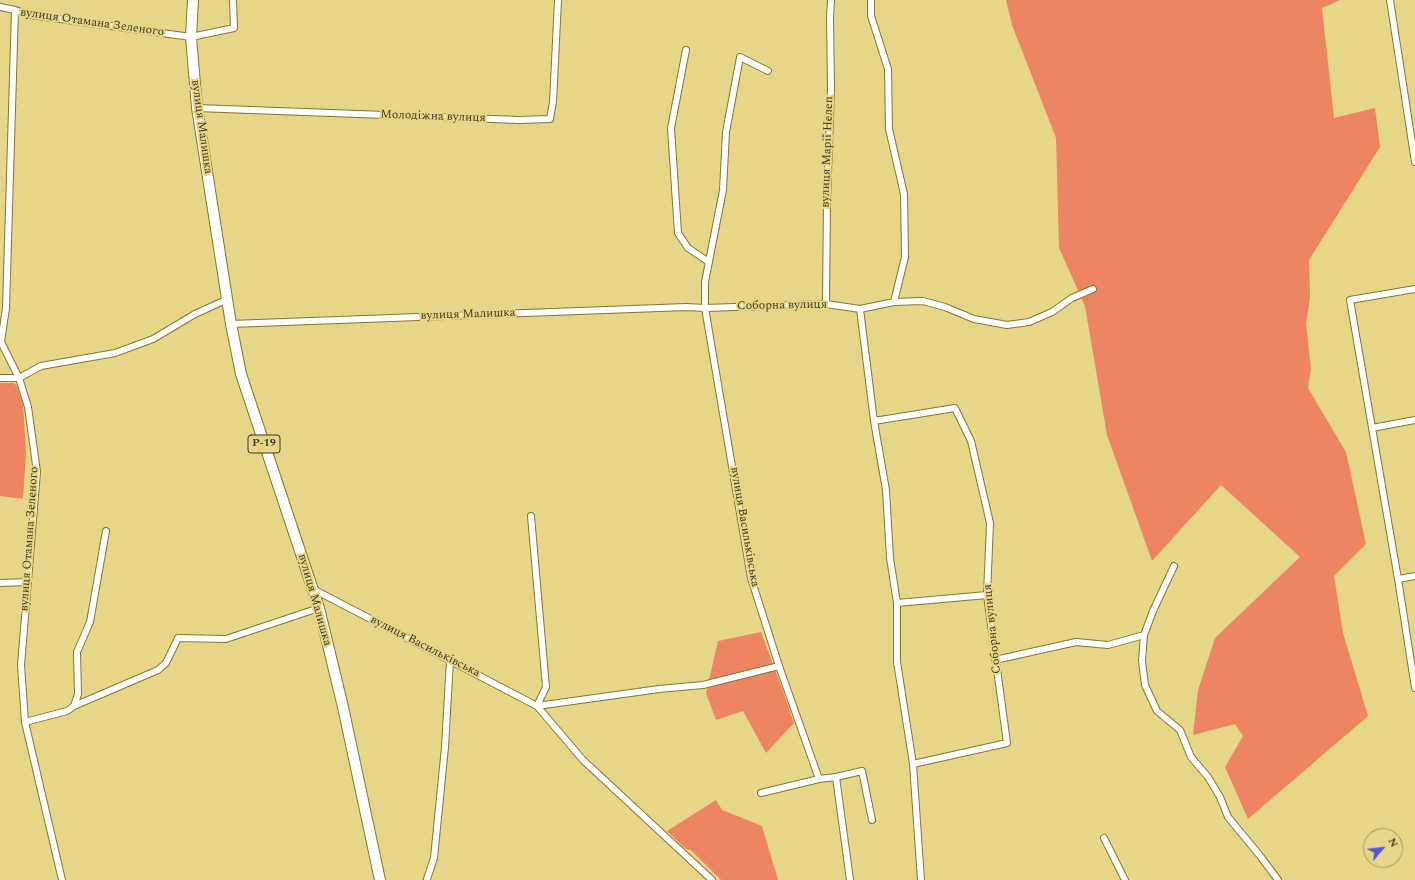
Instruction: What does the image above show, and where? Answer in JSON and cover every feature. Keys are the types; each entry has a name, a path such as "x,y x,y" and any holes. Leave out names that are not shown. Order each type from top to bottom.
{"main road":[{"name":"вулиця Малишка","path":"193,0 190,37 197,108 231,324 241,374 319,608 343,707 380,880"}],"street":[{"name":"вулиця Отамана Зеленого","path":"61,880 25,722 21,665 37,472 28,407 19,378 1,343 15,10 31,15 190,37 234,28 233,0"},
{"name":"Молодіжна вулиця","path":"197,108 519,120 550,119 553,102 558,0"},
{"name":"вулиця Марії Нелеп","path":"826,304 826,208 831,88 831,0"},
{"path":"871,0 871,16 888,69 889,129 904,194 905,257 894,302"},
{"path":"1390,0 1415,162"},
{"path":"0,7 15,10"},
{"path":"686,50 671,128 678,233 688,248 709,262"},
{"name":"вулиця Васильківська","path":"768,71 740,57 726,132 723,190 705,282 705,308 751,578 779,666 819,779"},
{"name":"Соборна вулиця","path":"705,308 826,304 860,309 894,302 923,301 945,307 974,319 1007,325 1029,322 1052,312 1072,298 1093,289"},
{"path":"1415,289 1350,300 1398,579 1415,688"},
{"path":"0,378 19,378 41,366 115,353 153,339 195,314 228,300"},
{"name":"вулиця Малишка","path":"231,324 686,307 705,308"},
{"path":"860,309 874,421 886,490 890,558 897,603 897,662 913,764 921,880"},
{"name":"Соборна вулиця","path":"874,421 955,408 971,441 990,523 987,595 1007,743 913,764"},
{"path":"1372,428 1415,420"},
{"path":"530,516 546,687 537,706"},
{"path":"74,706 78,694 77,652 90,622 106,531"},
{"path":"1174,566 1153,611 1144,635 1142,661 1145,685 1157,711 1180,730 1191,757 1208,777 1220,797 1228,817 1278,880"},
{"path":"1398,579 1415,576"},
{"path":"0,583 28,582"},
{"name":"вулиця Васильківська","path":"313,589 537,706 583,760 712,880"},
{"path":"897,603 987,595"},
{"path":"25,722 67,711 74,706 158,670 166,662 178,638 226,638 319,608"},
{"path":"995,660 1076,642 1108,645 1144,635"},
{"path":"427,879 434,858 445,747 450,660"},
{"path":"537,706 659,689 702,685 779,666"},
{"path":"761,793 819,779 862,771 872,820"},
{"path":"836,777 850,880"},
{"path":"1104,838 1125,880"}],"shaded area":[{"path":"1006,0 1340,0 1322,8 1334,118 1375,108 1380,147 1309,260 1310,298 1306,324 1311,369 1308,388 1346,452 1366,544 1334,576 1343,633 1368,716 1248,819 1225,767 1243,736 1235,724 1193,735 1198,690 1215,638 1300,557 1221,485 1152,561 1107,435 1085,306 1059,248 1056,138 1012,25"},
{"path":"0,383 14,383 17,386 23,404 26,453 23,499 0,496"},
{"path":"761,632 794,723 766,753 743,711 716,720 706,693 718,641"},
{"path":"716,800 722,810 762,826 778,880 721,880 691,850 686,849 667,831"}]}
